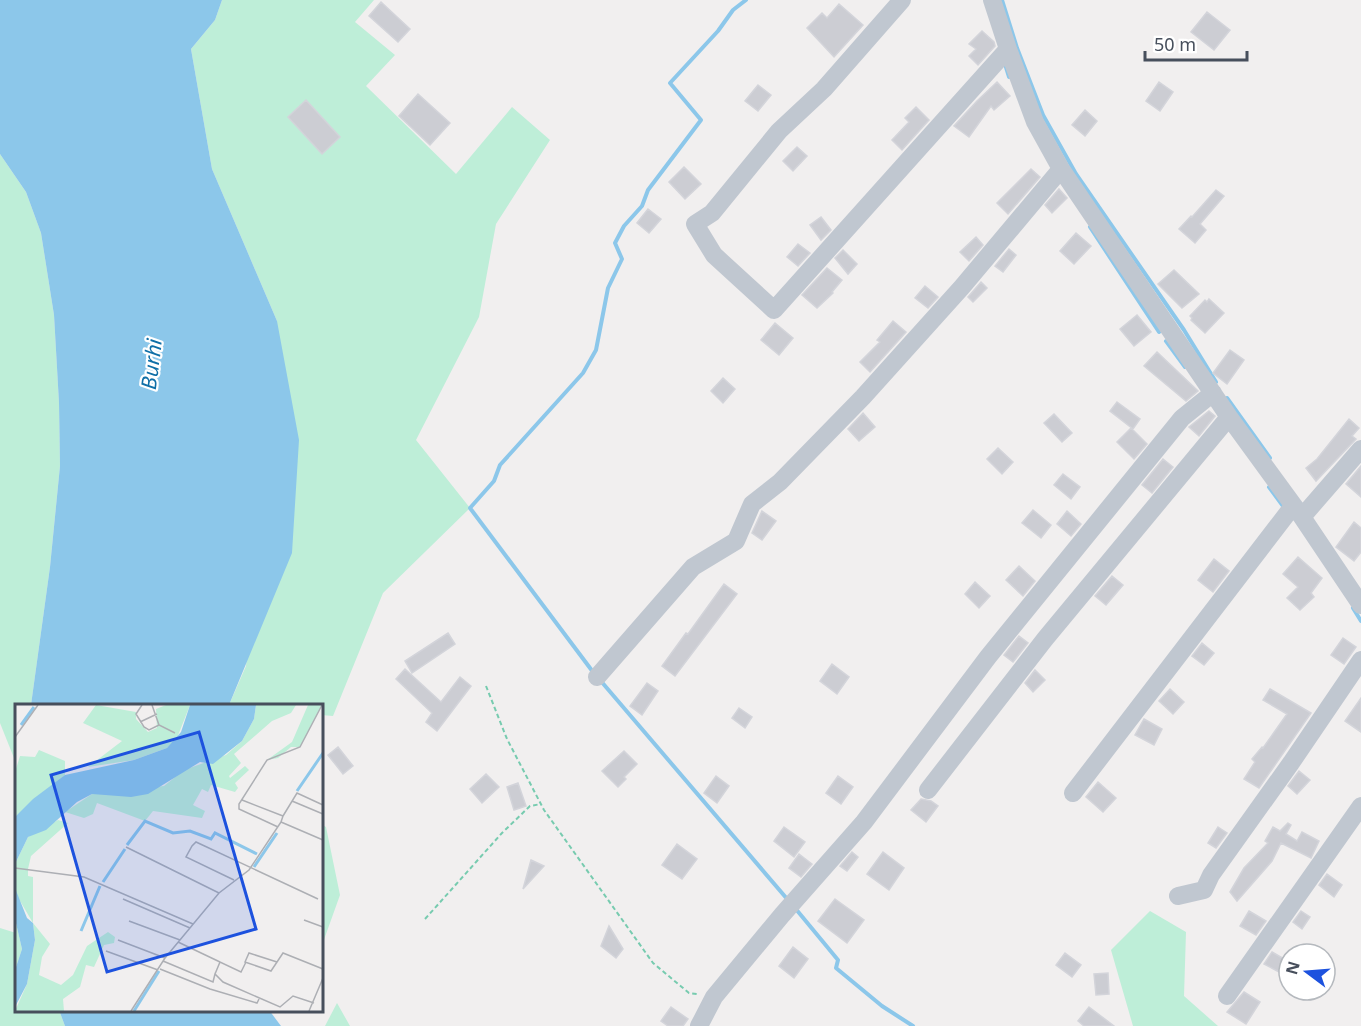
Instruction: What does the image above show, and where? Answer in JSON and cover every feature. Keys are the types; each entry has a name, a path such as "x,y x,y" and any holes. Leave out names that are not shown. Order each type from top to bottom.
{"street":[{"path":"902,0 824,89 779,131 712,213 695,224 714,255 774,310 1008,49"},
{"path":"992,0 1035,122 1061,169 1229,417 1298,512 1361,605"},
{"path":"597,677 693,567 736,541 752,504 780,482 863,397 962,287 1061,169"},
{"path":"699,1026 714,998 782,915 864,822 988,657 1182,418 1213,393"},
{"path":"928,790 1045,639 1229,417"},
{"path":"1073,793 1298,512 1361,449"},
{"path":"1178,896 1204,890 1210,875 1291,763 1361,660"},
{"path":"1227,996 1361,806"}],"path":[{"path":"486,686 507,739 541,804 652,963 689,993 714,998"},
{"path":"425,919 502,832 530,806 541,804"}],"green space":[{"path":"222,0 374,0 355,22 395,55 366,86 456,174 512,107 550,140 496,224 479,317 416,440 470,508 383,593 333,716 322,715 322,704 229,704 246,666 277,321 212,169 191,49 215,20"},
{"path":"0,154 26,192 41,233 54,315 60,466 50,567 31,704 15,704 15,760 0,723"},
{"path":"322,825 326,827 340,895 322,945"},
{"path":"1150,911 1186,932 1184,996 1218,1026 1133,1026 1111,950"},
{"path":"0,928 15,933 15,1011 59,1011 65,1026 0,1026"},
{"path":"337,1003 350,1026 325,1026"}],"water":[{"name":"Burhi","path":"0,0 222,0 215,20 191,49 212,169 277,321 299,440 292,553 229,704 31,704 50,567 60,466 59,403 54,315 41,233 26,192 0,154"},
{"path":"59,1011 270,1011 281,1026 65,1026"}],"building":[{"path":"381,2 410,29 398,42 369,16"},
{"path":"839,4 863,25 834,57 807,28 822,13 827,18"},
{"path":"1207,12 1230,30 1214,50 1191,32"},
{"path":"982,31 994,42 995,46 978,65 969,56 976,49 969,44"},
{"path":"997,82 1010,96 994,110 991,106 969,137 954,126"},
{"path":"1159,82 1173,92 1160,111 1146,101"},
{"path":"758,85 771,95 758,111 745,101"},
{"path":"418,94 450,123 430,145 399,116"},
{"path":"306,100 340,137 322,154 288,117"},
{"path":"916,107 929,120 902,150 892,140 909,122 905,118"},
{"path":"1085,110 1097,121 1085,136 1072,125"},
{"path":"797,147 807,156 793,171 783,161"},
{"path":"684,167 701,184 685,199 669,182"},
{"path":"1031,169 1040,177 1008,214 997,203"},
{"path":"1059,189 1067,198 1052,213 1045,205"},
{"path":"1216,190 1224,196 1200,224 1206,230 1195,243 1179,229"},
{"path":"648,209 661,219 649,233 637,223"},
{"path":"821,217 831,230 821,240 810,225"},
{"path":"1076,233 1091,246 1074,264 1060,251"},
{"path":"976,237 983,245 969,261 960,252"},
{"path":"798,244 810,253 798,266 787,257"},
{"path":"1009,249 1016,255 1003,272 995,266"},
{"path":"843,250 857,264 848,274 835,258"},
{"path":"827,268 842,280 833,293 817,308 802,295"},
{"path":"1174,270 1199,294 1182,308 1158,284"},
{"path":"981,282 987,288 973,302 968,297"},
{"path":"925,286 938,297 928,308 915,298"},
{"path":"1209,299 1224,313 1205,333 1191,320 1190,316 1205,300 1207,302"},
{"path":"1137,315 1151,332 1134,346 1120,329"},
{"path":"893,321 906,332 870,372 860,362 880,342 877,340"},
{"path":"775,323 793,338 779,355 761,340"},
{"path":"1230,350 1244,360 1227,384 1213,373"},
{"path":"1157,352 1198,391 1186,401 1144,366"},
{"path":"723,378 735,389 723,403 711,391"},
{"path":"1117,402 1140,419 1133,429 1110,411"},
{"path":"1209,411 1215,416 1199,436 1189,427"},
{"path":"863,413 875,427 859,441 848,429"},
{"path":"1054,414 1072,433 1062,442 1044,423"},
{"path":"1349,419 1359,428 1352,436 1356,439 1316,481 1306,468 1317,459"},
{"path":"1131,428 1147,444 1134,459 1117,442"},
{"path":"998,448 1013,462 1002,474 987,459"},
{"path":"1163,459 1173,467 1152,493 1142,485"},
{"path":"1361,466 1361,497 1346,484"},
{"path":"1063,474 1080,487 1071,499 1054,485"},
{"path":"1033,510 1051,525 1041,538 1022,523"},
{"path":"762,511 776,521 762,540 752,533"},
{"path":"1067,511 1081,524 1071,536 1057,524"},
{"path":"1354,522 1361,528 1361,552 1354,561 1336,547"},
{"path":"1298,557 1322,578 1311,593 1314,597 1300,610 1287,598 1298,587 1283,574"},
{"path":"1214,559 1229,571 1213,592 1198,580"},
{"path":"1019,566 1035,581 1023,596 1006,580"},
{"path":"1112,576 1123,585 1106,605 1095,596"},
{"path":"975,582 990,596 979,608 965,594"},
{"path":"724,584 737,594 675,676 662,666"},
{"path":"448,633 455,644 412,673 405,661"},
{"path":"1019,636 1028,643 1013,662 1004,655"},
{"path":"1343,638 1356,647 1344,664 1331,655"},
{"path":"1202,643 1214,653 1204,665 1192,656"},
{"path":"832,664 849,677 837,694 820,681"},
{"path":"405,669 441,702 460,677 471,686 437,731 426,722 432,713 396,679"},
{"path":"1035,670 1045,680 1033,692 1025,683"},
{"path":"647,683 658,691 642,715 630,706"},
{"path":"1170,689 1184,702 1173,714 1159,701"},
{"path":"1270,689 1311,713 1259,788 1244,779 1255,762 1252,759 1263,748 1287,714 1263,700"},
{"path":"1361,698 1361,732 1345,721"},
{"path":"739,708 752,717 745,728 732,718"},
{"path":"1144,719 1162,729 1154,745 1135,735"},
{"path":"338,747 353,766 343,774 328,755"},
{"path":"624,751 637,764 618,787 602,771"},
{"path":"1299,771 1310,780 1297,794 1288,786"},
{"path":"486,774 499,787 482,803 470,789"},
{"path":"716,776 729,786 717,803 704,793"},
{"path":"838,776 853,787 841,804 826,793"},
{"path":"1098,782 1116,798 1103,812 1086,797"},
{"path":"518,783 526,806 514,810 507,787"},
{"path":"921,799 931,801 938,806 926,822 911,810"},
{"path":"1288,823 1291,825 1286,834 1297,841 1302,832 1319,841 1311,858 1281,843 1272,861 1237,901 1230,892 1244,868 1268,843 1265,841 1273,827 1280,831"},
{"path":"784,827 805,842 794,857 774,841"},
{"path":"1218,827 1227,833 1216,848 1208,843"},
{"path":"677,844 697,859 682,879 662,865"},
{"path":"852,852 858,857 847,871 840,866"},
{"path":"883,852 904,868 889,890 867,874"},
{"path":"799,854 812,864 801,877 789,868"},
{"path":"531,860 544,866 523,889"},
{"path":"1327,874 1342,885 1334,897 1319,885"},
{"path":"835,899 864,920 847,943 818,921"},
{"path":"1249,911 1266,921 1256,935 1240,926"},
{"path":"1301,911 1310,917 1302,929 1293,922"},
{"path":"609,926 623,949 616,958 601,946"},
{"path":"793,947 808,959 794,978 779,966"},
{"path":"1272,952 1277,955 1277,971 1264,964"},
{"path":"1065,953 1081,965 1072,977 1056,965"},
{"path":"1108,973 1109,994 1096,995 1094,974"},
{"path":"1244,992 1260,1002 1246,1024 1227,1012"},
{"path":"671,1007 688,1019 683,1026 668,1026 661,1021"},
{"path":"1089,1007 1114,1026 1084,1026 1078,1021"}],"waterway":[{"path":"593,672 470,508 494,481 500,465 583,373 596,350 608,288 622,259 615,243 624,226 642,206 648,190 701,120 670,83 718,31 733,10 746,0"},
{"path":"1002,0 1017,48 1043,115 1076,174 1184,330 1216,382"},
{"path":"1004,61 1009,77"},
{"path":"1090,227 1159,332"},
{"path":"1166,341 1185,367"},
{"path":"1227,398 1270,458"},
{"path":"1269,487 1283,506"},
{"path":"1353,608 1361,621"},
{"path":"600,680 788,900"},
{"path":"795,908 838,960 836,968 882,1006 913,1026"}]}
